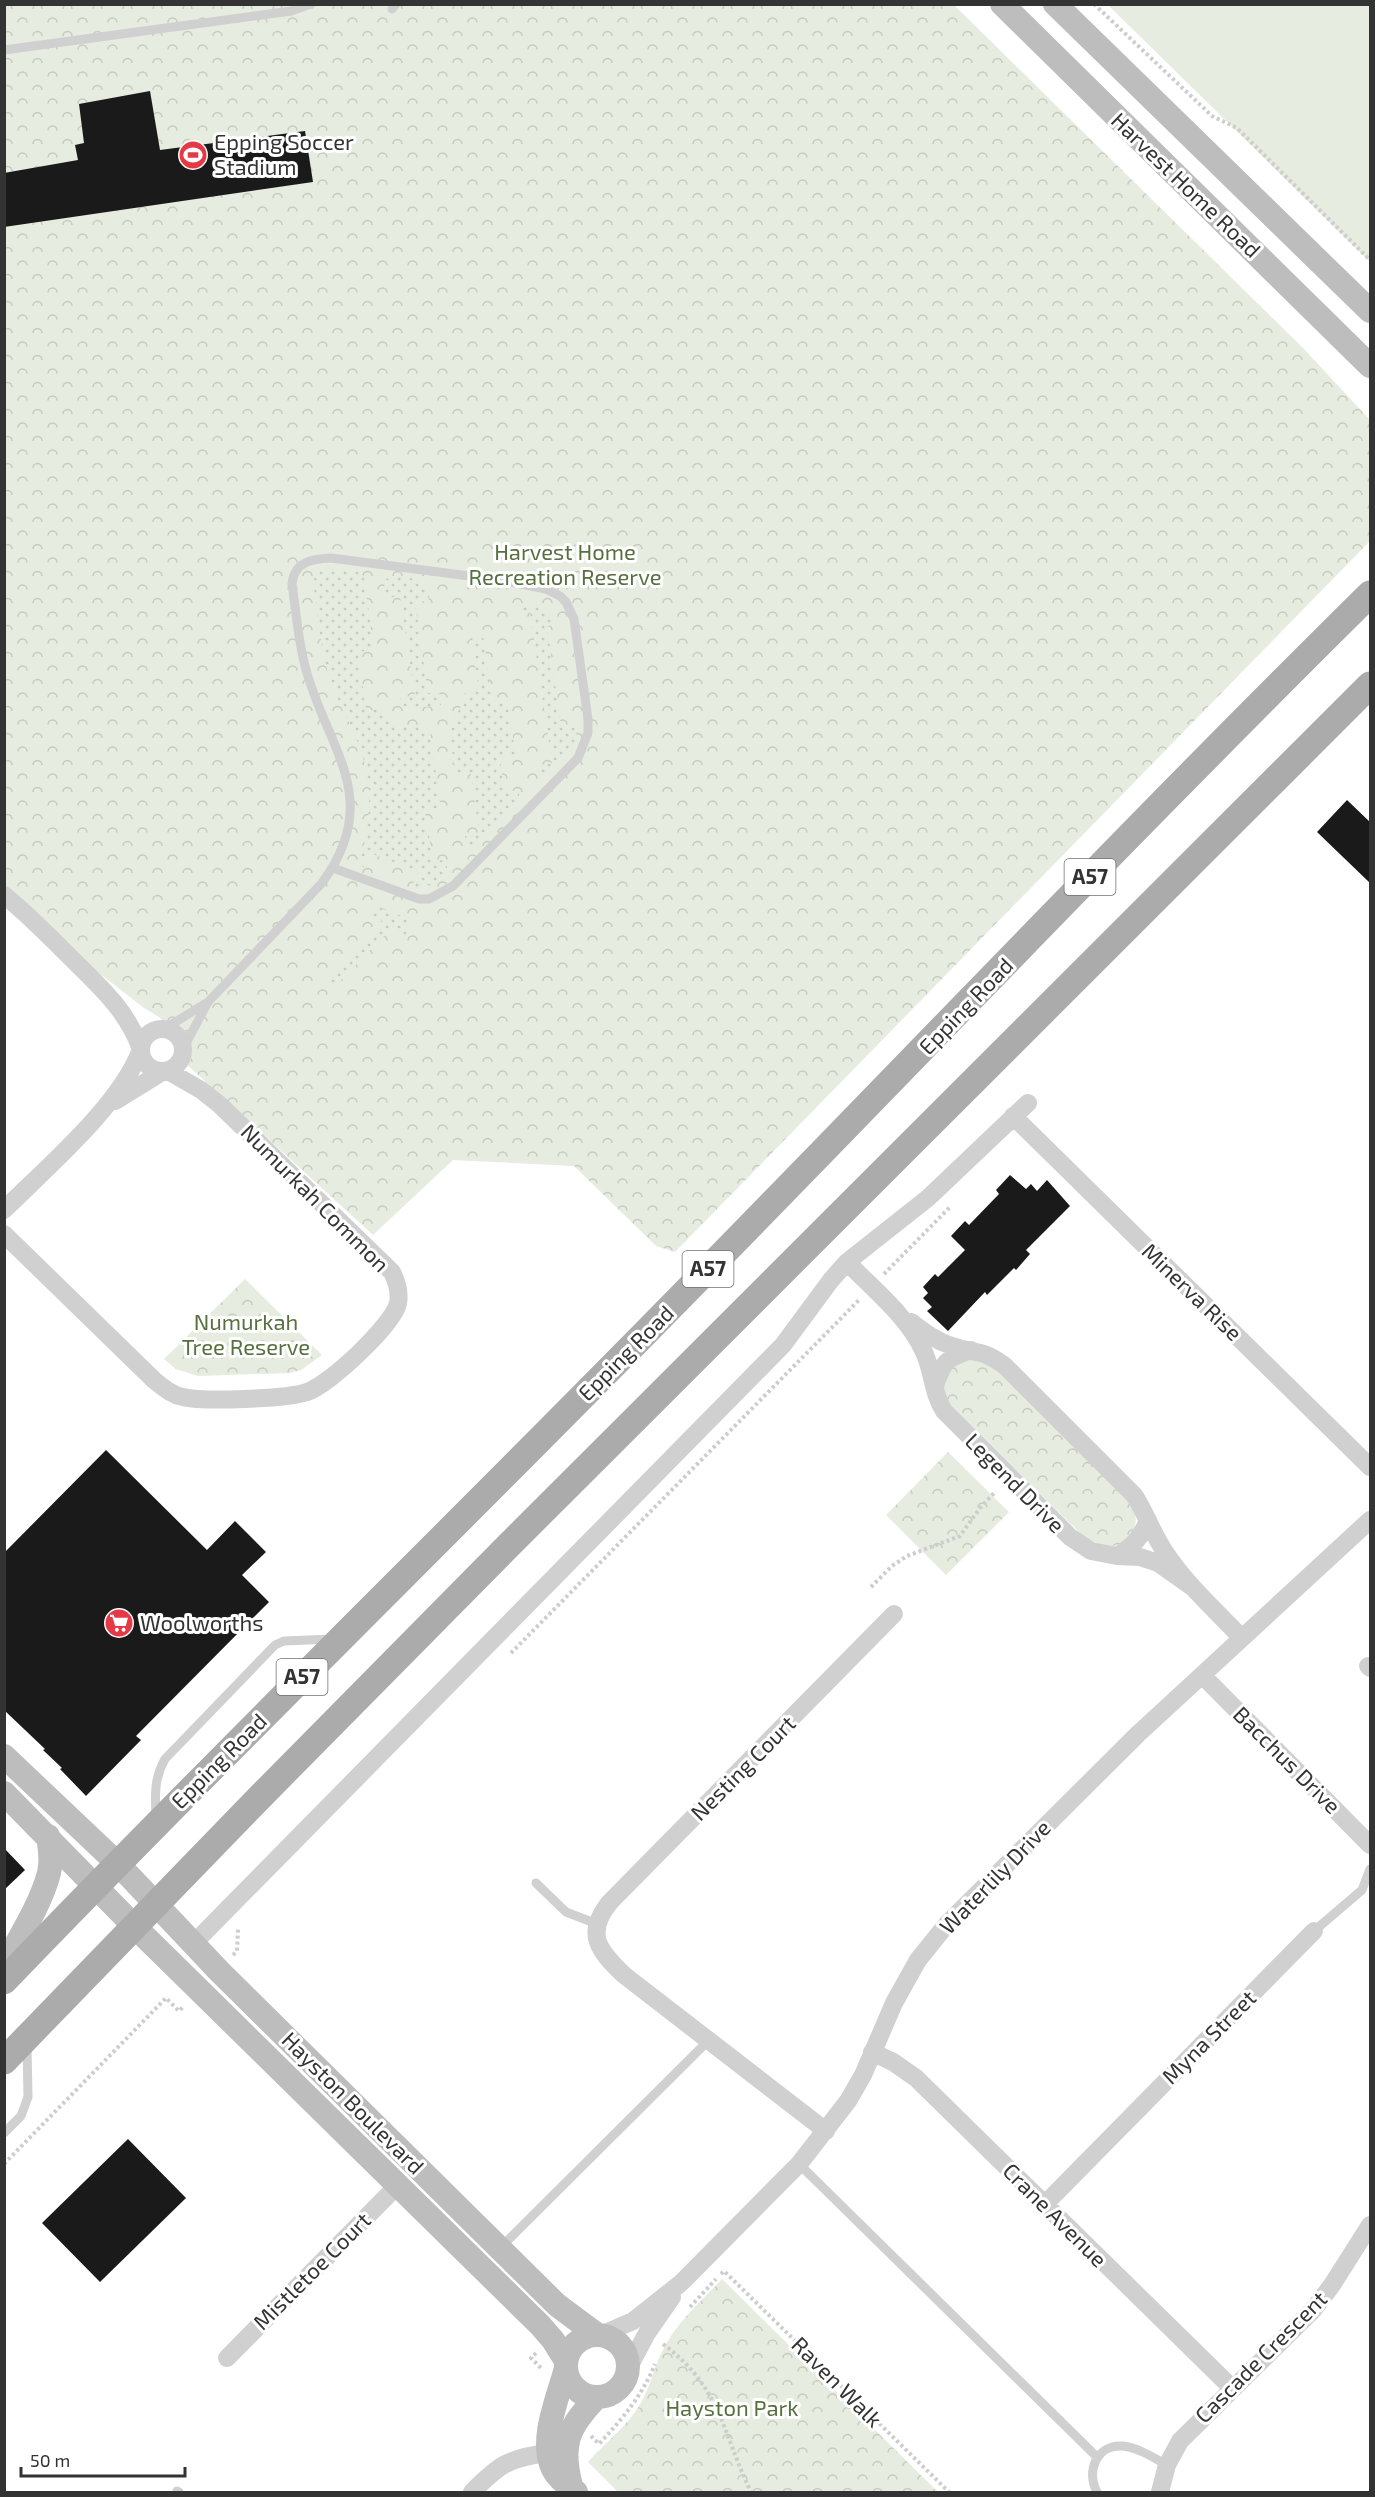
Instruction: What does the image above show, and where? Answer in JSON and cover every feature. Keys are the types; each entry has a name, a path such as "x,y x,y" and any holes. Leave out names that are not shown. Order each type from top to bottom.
{"main road":[{"name":"Epping Road","path":"4,1981 339,1640 468,1514 697,1281 1224,738 1371,594"},
{"path":"4,2061 500,1554 1371,685"}],"street":[{"name":"Harvest Home Road","path":"1002,4 1371,366"},
{"name":"Harvest Home Road","path":"1055,4 1371,311"},
{"path":"1257,200 1371,290"},
{"path":"4,895 104,991 132,1013 177,1035 183,1052 174,1068 165,1071 104,1109"},
{"path":"104,991 128,1021 145,1064 155,1071 165,1071"},
{"path":"4,1210 104,1109 126,1079 146,1035 161,1029"},
{"name":"Numurkah Common","path":"183,1052 220,1105"},
{"name":"Numurkah Common","path":"4,1234 155,1382 174,1395 204,1400 297,1395 323,1385 382,1328 395,1311 399,1291 396,1281 383,1263 220,1105 201,1090 165,1071"},
{"path":"174,1964 783,1345 847,1262 928,1198 1029,1103"},
{"name":"Minerva Rise","path":"1013,1116 1371,1467"},
{"name":"Legend Drive","path":"847,1262 896,1312 922,1347 931,1367 939,1403 944,1411 1070,1537 1091,1551 1117,1556 1140,1557 1158,1563 1192,1587"},
{"name":"Legend Drive","path":"896,1312 930,1337 954,1347 988,1354 1005,1366 1134,1495 1166,1553 1192,1587 1242,1638"},
{"path":"935,1386 941,1367 952,1356 973,1350"},
{"path":"1117,1556 1134,1545 1148,1520"},
{"name":"Waterlily Drive","path":"600,2334 633,2320 681,2283 799,2164 848,2101 894,2003 918,1960 947,1924 1138,1734 1371,1520"},
{"name":"Nesting Court","path":"597,1924 602,1912 610,1902 894,1614"},
{"name":"Bacchus Drive","path":"1203,1676 1371,1845"},
{"name":"Hayston Boulevard","path":"4,1756 118,1864 219,1971 557,2305 600,2334"},
{"name":"Hayston Boulevard","path":"4,1793 135,1927 551,2337 566,2365"},
{"path":"4,1966 30,1918 48,1874 51,1856 48,1836"},
{"path":"597,1924 598,1945 624,1975 826,2131"},
{"name":"Myna Street","path":"1044,2205 1314,1931"},
{"name":"Crane Avenue","path":"872,2052 893,2062 916,2078 1232,2388"},
{"path":"398,2185 416,2166"},
{"name":"Mistletoe Court","path":"227,2358 398,2185"},
{"name":"Cascade Crescent","path":"1160,2493 1167,2465 1180,2441 1312,2310 1332,2285 1371,2225"},
{"name":"Waterlily Drive","path":"629,2367 647,2333 681,2283"},
{"path":"566,2365 573,2386 588,2396 597,2397 616,2392 627,2376 629,2367 625,2350 619,2343 600,2334 585,2336 569,2351 549,2428 556,2454 574,2491"},
{"path":"556,2454 575,2422 597,2397"},
{"path":"472,2493 493,2471 510,2460 556,2454"}],"lane":[{"path":"4,50 291,11 311,4"},
{"path":"161,1029 208,1002 315,890 333,868 346,834 349,790 336,744 305,665 292,584 299,566 315,559 331,558 500,580 546,589 560,596 566,602 574,619 588,719 588,733 578,758 453,886 440,895 429,899 419,899 333,868"},
{"path":"183,1052 208,1002"},
{"path":"156,1825 155,1785 158,1772 165,1759 275,1645 284,1641 303,1639 339,1640"},
{"name":"Myna Street","path":"1314,1931 1362,1890 1371,1869"},
{"path":"536,1883 566,1912 597,1924"},
{"path":"4,2133 21,2116 28,2097 27,2038"},
{"path":"500,2249 709,2040"},
{"path":"799,2164 1097,2457"},
{"path":"1097,2493 1092,2483 1092,2469 1097,2457 1107,2449 1122,2446 1136,2449 1167,2465"}],"path":[{"path":"1094,4 1212,116 1237,128 1371,260"},
{"path":"505,1659 954,1203"},
{"path":"871,1587 892,1566 907,1556 960,1536 980,1508 1009,1478"},
{"path":"219,1971 237,1951 237,1930 241,1926"},
{"path":"4,2164 166,1998 179,2011 200,1990"},
{"name":"Raven Walk","path":"687,2311 724,2271 949,2493"},
{"path":"647,2333 680,2357 716,2403 752,2493"},
{"path":"551,2337 531,2358 543,2371 544,2386 540,2390 556,2405"},
{"path":"575,2422 599,2444 638,2401 648,2384 667,2338"}],"green space":[{"name":"Harvest Home Recreation Reserve","path":"4,5 954,5 1303,348 1370,420 1370,541 675,1252 656,1246 574,1166 453,1160 373,1235 184,1062 186,1044 159,1017 144,1008 5,900"},
{"path":"1108,5 1370,5 1370,262"},
{"path":"340,569 356,571 364,576 374,650 358,652 366,711 382,709 394,723 423,727 430,732 441,809 425,811 433,861 448,860 445,878 434,885 415,886 413,881 419,872 370,853 364,867 359,865 368,819 367,774 355,736 328,672 313,580 321,571"},
{"path":"395,576 420,581 425,584 430,593 428,601 415,602 428,693 443,694 441,705 408,709 401,704 400,698 415,695 400,596 386,598 384,587 386,579"},
{"path":"518,604 541,607 555,625 547,626 561,727 574,725 576,731 576,738 569,751 559,764 548,772 542,772 538,768 539,765 552,763 530,612 515,611 514,606"},
{"path":"483,635 492,701 506,700 508,702 515,753 514,756 500,758 504,792 518,790 520,792 516,805 473,847 466,843 465,836 479,833 471,774 458,775 455,773 449,726 462,705 463,694 479,691 471,637"},
{"path":"373,905 407,918 411,923 405,936 394,926 335,986 330,981 371,938 382,920 369,913"},
{"name":"Numurkah Tree Reserve","path":"245,1279 322,1355 301,1370 290,1373 198,1376 176,1369 164,1359"},
{"path":"969,1356 994,1367 1123,1495 1136,1517 1134,1530 1126,1540 1115,1546 1108,1546 1082,1535 954,1410 944,1393 944,1374"},
{"path":"948,1452 1009,1512 946,1575 886,1515"},
{"name":"Hayston Park","path":"722,2279 938,2492 618,2492 588,2462 638,2408 669,2339 687,2315"}],"building":[{"name":"Epping Soccer Stadium","path":"150,91 160,150 305,131 313,182 4,227 4,173 78,160 75,145 84,143 79,104"},
{"path":"1347,800 1371,823 1371,884 1317,832"},
{"path":"1010,1175 1026,1189 1031,1184 1037,1191 1047,1180 1070,1206 1026,1250 1030,1254 1016,1270 1014,1268 987,1295 985,1292 948,1331 927,1311 932,1307 923,1298 928,1293 923,1287 935,1274 938,1277 965,1250 951,1236 965,1221 969,1225 999,1194 996,1190"},
{"path":"106,1450 207,1550 235,1521 266,1552 242,1575 269,1602 136,1736 141,1740 86,1796 43,1750 45,1749 4,1710 4,1553"},
{"path":"4,1848 25,1870 4,1890"},
{"path":"128,2139 186,2198 100,2282 42,2223"}],"place":[{"name":"Epping Soccer Stadium","path":"193,155"},
{"name":"Woolworths","path":"119,1623"}]}
